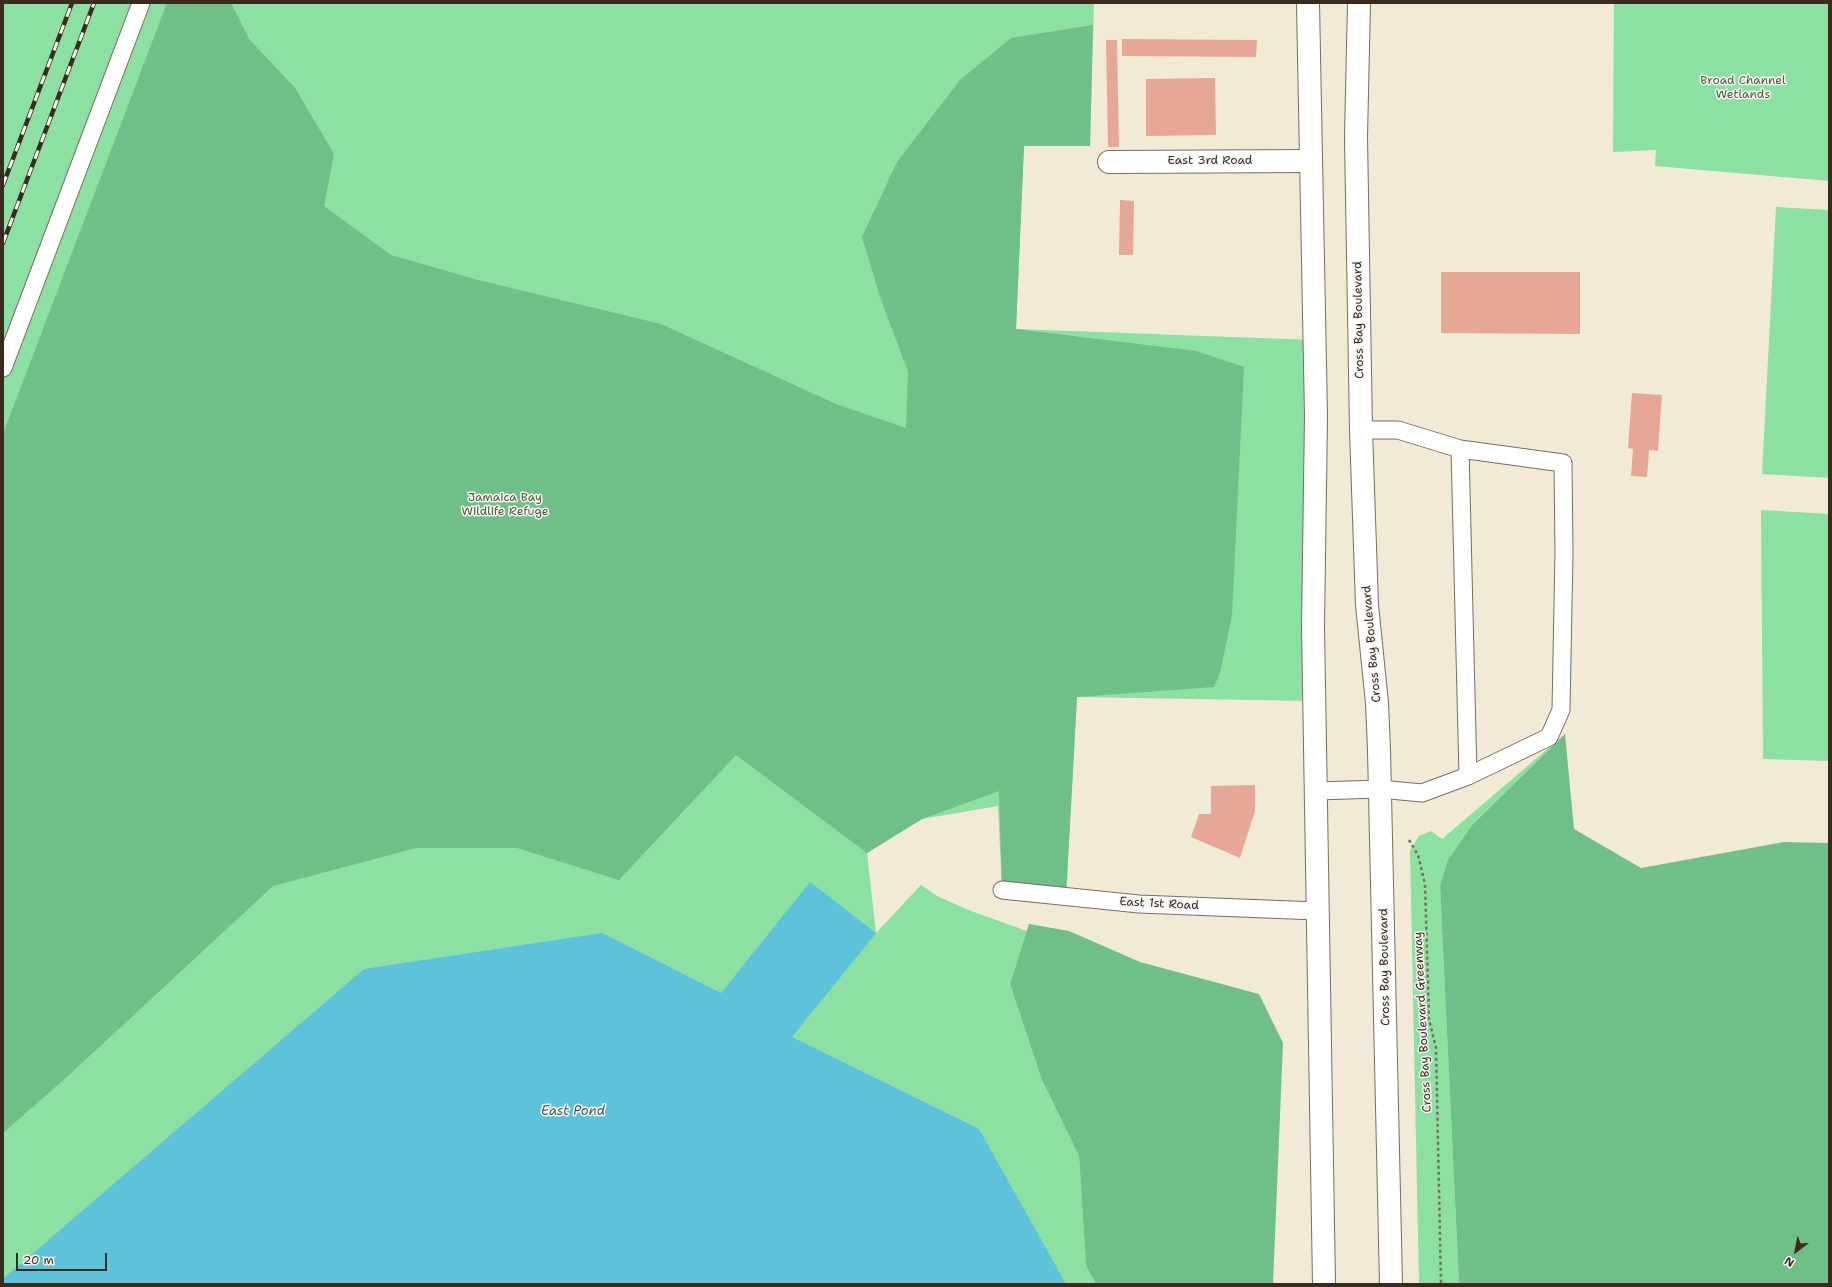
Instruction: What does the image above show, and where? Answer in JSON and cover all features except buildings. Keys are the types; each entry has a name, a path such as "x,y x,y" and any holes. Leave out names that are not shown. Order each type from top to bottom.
{"main road":[{"path":"1308,3 1316,416 1313,626 1324,1284"},
{"name":"Cross Bay Boulevard","path":"1358,3 1356,137 1361,430 1367,605 1377,703 1391,1284"},
{"name":"East 3rd Road","path":"1109,162 1310,161"}],"lane":[{"path":"3,368 142,3"},
{"path":"1316,791 1380,789 1422,793 1468,776 1549,737 1561,710 1564,553 1563,463 1460,449 1398,430 1361,430"},
{"path":"1460,449 1468,776"},
{"name":"East 1st Road","path":"1002,890 1139,904 1317,911"}],"path":[{"name":"Cross Bay Boulevard Greenway","path":"1418,855 1425,884 1429,1019 1436,1048 1441,1284"}],"green space":[{"name":"Jamaica Bay Wildlife Refuge","path":"3,3 1094,3 1090,146 1024,146 1016,329 1313,340 1314,701 1077,697 1066,896 1002,890 998,806 922,819 867,853 876,933 921,885 937,896 971,911 1027,931 1010,984 1042,1080 1079,1156 1086,1266 1096,1284 3,1284"},
{"path":"167,3 231,3 249,39 295,88 334,154 324,206 391,255 478,280 661,324 836,404 906,428 908,371 881,300 862,237 897,162 960,80 1011,38 1093,25 1090,146 1024,146 1016,329 1196,351 1244,367 1232,615 1220,673 1214,687 1077,697 1066,896 1002,890 999,791 922,819 867,853 736,755 619,880 517,848 416,848 273,886 69,1075 3,1133 3,434"},
{"name":"Broad Channel Wetlands","path":"1614,3 1829,3 1829,181 1655,166 1656,150 1613,152"},
{"path":"1776,207 1829,210 1829,478 1762,474"},
{"path":"1761,510 1829,514 1829,761 1763,759"},
{"path":"1565,734 1473,824 1440,887 1459,1284 1419,1284 1410,851 1419,836 1431,831 1442,839"},
{"path":"1565,734 1574,829 1641,868 1784,842 1829,843 1829,1284 1459,1284 1440,887 1448,860 1473,824"},
{"path":"1029,924 1069,931 1140,962 1259,994 1283,1043 1273,1284 1096,1284 1086,1266 1079,1156 1042,1080 1010,984"}],"water":[{"name":"East Pond","path":"810,882 876,933 792,1037 979,1129 1066,1284 3,1284 3,1279 364,969 602,933 721,993"}],"railway":[{"path":"3,185 72,3"},
{"path":"3,243 94,3"}]}
